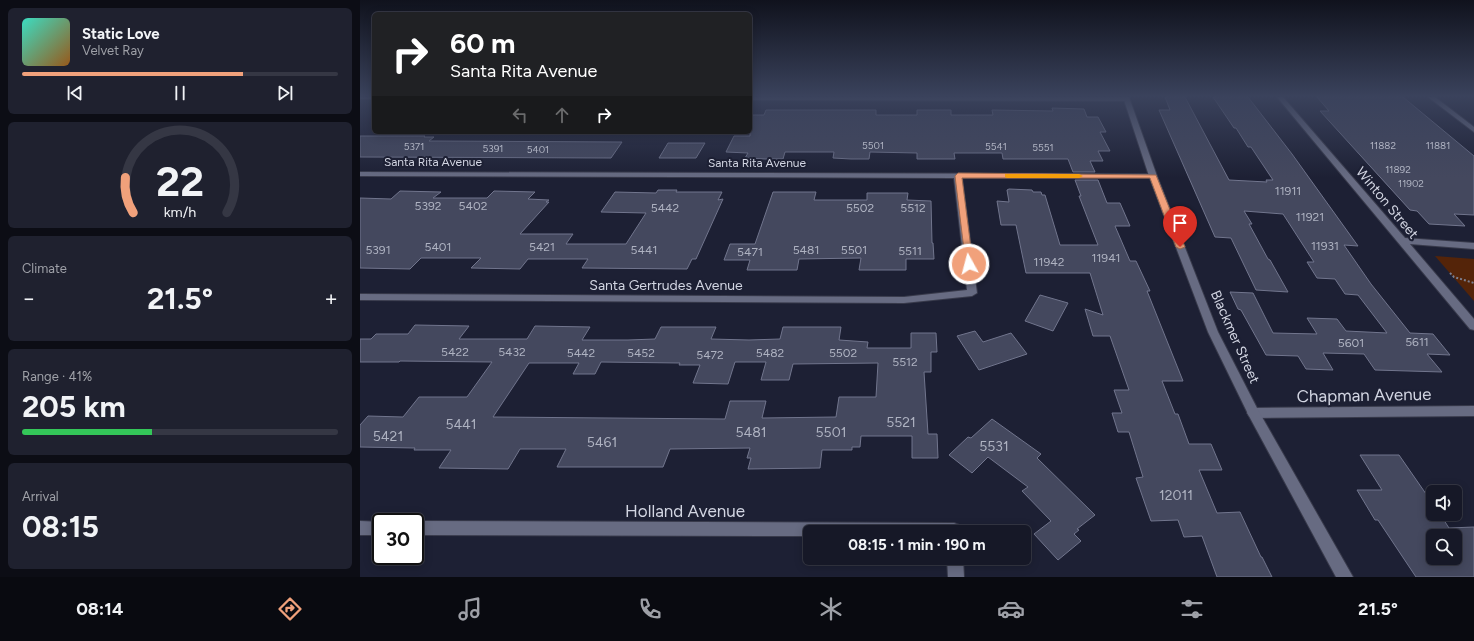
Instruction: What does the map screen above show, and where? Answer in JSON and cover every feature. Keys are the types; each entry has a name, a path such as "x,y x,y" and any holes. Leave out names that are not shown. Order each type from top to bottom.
{"street":[{"name":"Blackmer Street","path":"1136,124 1153,176 1213,332 1253,413 1345,577"},
{"name":"Winton Street","path":"1303,124 1474,326"},
{"name":"Santa Rita Avenue","path":"360,174 1153,176"},
{"name":"Santa Gertrudes Avenue","path":"360,297 904,300 972,293 958,176"},
{"path":"1402,241 1474,246"},
{"name":"Chapman Avenue","path":"1253,413 1474,411"},
{"path":"360,528 372,528"},
{"name":"Holland Avenue","path":"424,528 803,530"},
{"path":"956,565 956,577"}],"shaded area":[{"path":"1435,256 1474,259 1474,301"}],"building":[{"path":"752,124 1102,124 1106,132 1100,132 1110,151 1098,151 1103,161 1090,161 1095,172 1073,172 1068,159 1003,159 1002,153 954,153 955,159 917,159 917,153 870,152 869,159 851,159 833,158 834,152 785,152 783,159 766,159 745,158 748,153 726,152 734,136 750,136 750,134 752,134"},
{"path":"1165,124 1199,124 1229,180 1267,182 1266,180 1273,180 1251,147 1248,147 1236,128 1234,128 1231,124 1269,124 1358,246 1344,245 1371,284 1410,333 1433,334 1450,355 1427,354 1442,372 1375,370 1364,354 1323,353 1333,370 1306,369 1298,356 1266,355 1241,310 1238,309 1230,292 1253,293 1273,333 1317,334 1307,318 1337,319 1346,331 1387,333 1358,295 1345,294 1335,279 1317,278 1307,262 1314,262 1283,214 1244,211 1252,224 1249,224 1268,259 1288,292 1256,290 1231,238 1215,237"},
{"path":"1332,124 1435,124 1474,156 1474,215 1454,214 1465,226 1429,224 1417,211 1410,210"},
{"path":"360,136 434,137 429,141 622,142 611,158 360,157"},
{"path":"668,143 705,143 696,158 659,158"},
{"path":"1075,180 1098,180 1107,203 1120,203 1130,226 1115,226 1130,261 1136,261 1150,291 1147,291 1183,381 1162,381 1175,414 1178,414 1189,444 1211,444 1222,470 1199,470 1217,513 1240,512 1272,577 1217,577 1202,536 1184,537 1178,520 1151,521 1136,478 1143,477 1129,432 1118,432 1112,413 1122,413 1114,390 1129,390 1110,336 1093,336 1085,309 1103,315 1090,273 1026,273 1016,225 1001,225 997,201 1009,202 1007,190 1009,189 1032,190 1033,192 1041,192 1042,195 1045,195 1060,245 1098,245 1079,196 1081,196"},
{"path":"658,190 677,190 676,192 722,192 718,200 723,199 696,259 692,259 687,269 582,268 588,259 528,259 520,269 471,268 481,258 421,258 410,269 360,268 360,198 391,199 400,191 441,192 433,198 487,198 494,191 535,192 528,199 549,200 546,202 549,202 520,234 573,234 566,244 626,244 646,213 601,212 615,192 656,193"},
{"path":"773,192 816,192 814,200 867,200 867,193 908,193 907,200 931,201 934,259 906,259 906,270 859,270 861,258 799,259 797,270 747,270 750,260 724,260 730,244 755,244"},
{"path":"1040,295 1068,303 1053,331 1025,321"},
{"path":"415,325 469,326 459,339 527,339 535,326 590,327 582,340 628,340 655,339 661,327 716,327 711,339 749,340 780,339 783,327 841,327 839,340 868,342 867,348 911,348 911,333 936,333 937,352 931,352 931,372 924,372 928,434 937,434 938,458 912,458 912,436 861,436 860,447 852,447 852,450 822,450 820,468 748,469 751,458 747,458 750,448 670,449 663,467 557,467 566,449 520,449 508,469 439,468 451,450 414,450 415,448 360,447 360,425 368,416 403,417 419,397 467,397 492,362 360,362 360,339 371,339 376,334 408,334","holes":["601,362 680,363 679,365 700,365 693,383 728,384 735,362 766,362 761,380 789,380 793,364 878,363 876,397 839,397 836,417 762,418 766,401 730,401 725,419 493,417 529,363 579,363 573,374 595,374"]},
{"path":"975,331 983,342 1011,333 1027,354 979,370 957,336"},
{"path":"992,419 1041,454 1037,458 1095,515 1077,529 1079,530 1074,534 1081,541 1058,560 1034,534 1051,521 1022,491 1028,487 988,457 972,473 949,455 968,437 971,438"},
{"path":"1360,455 1399,455 1426,494 1426,521 1444,521 1449,528 1474,527 1474,577 1416,577 1378,520 1375,520 1357,490 1382,490"}],"slow traffic":[{"path":"1007,176 1079,176"}],"route":[{"path":"969,264 958,176 1153,176 1180,247"}]}
